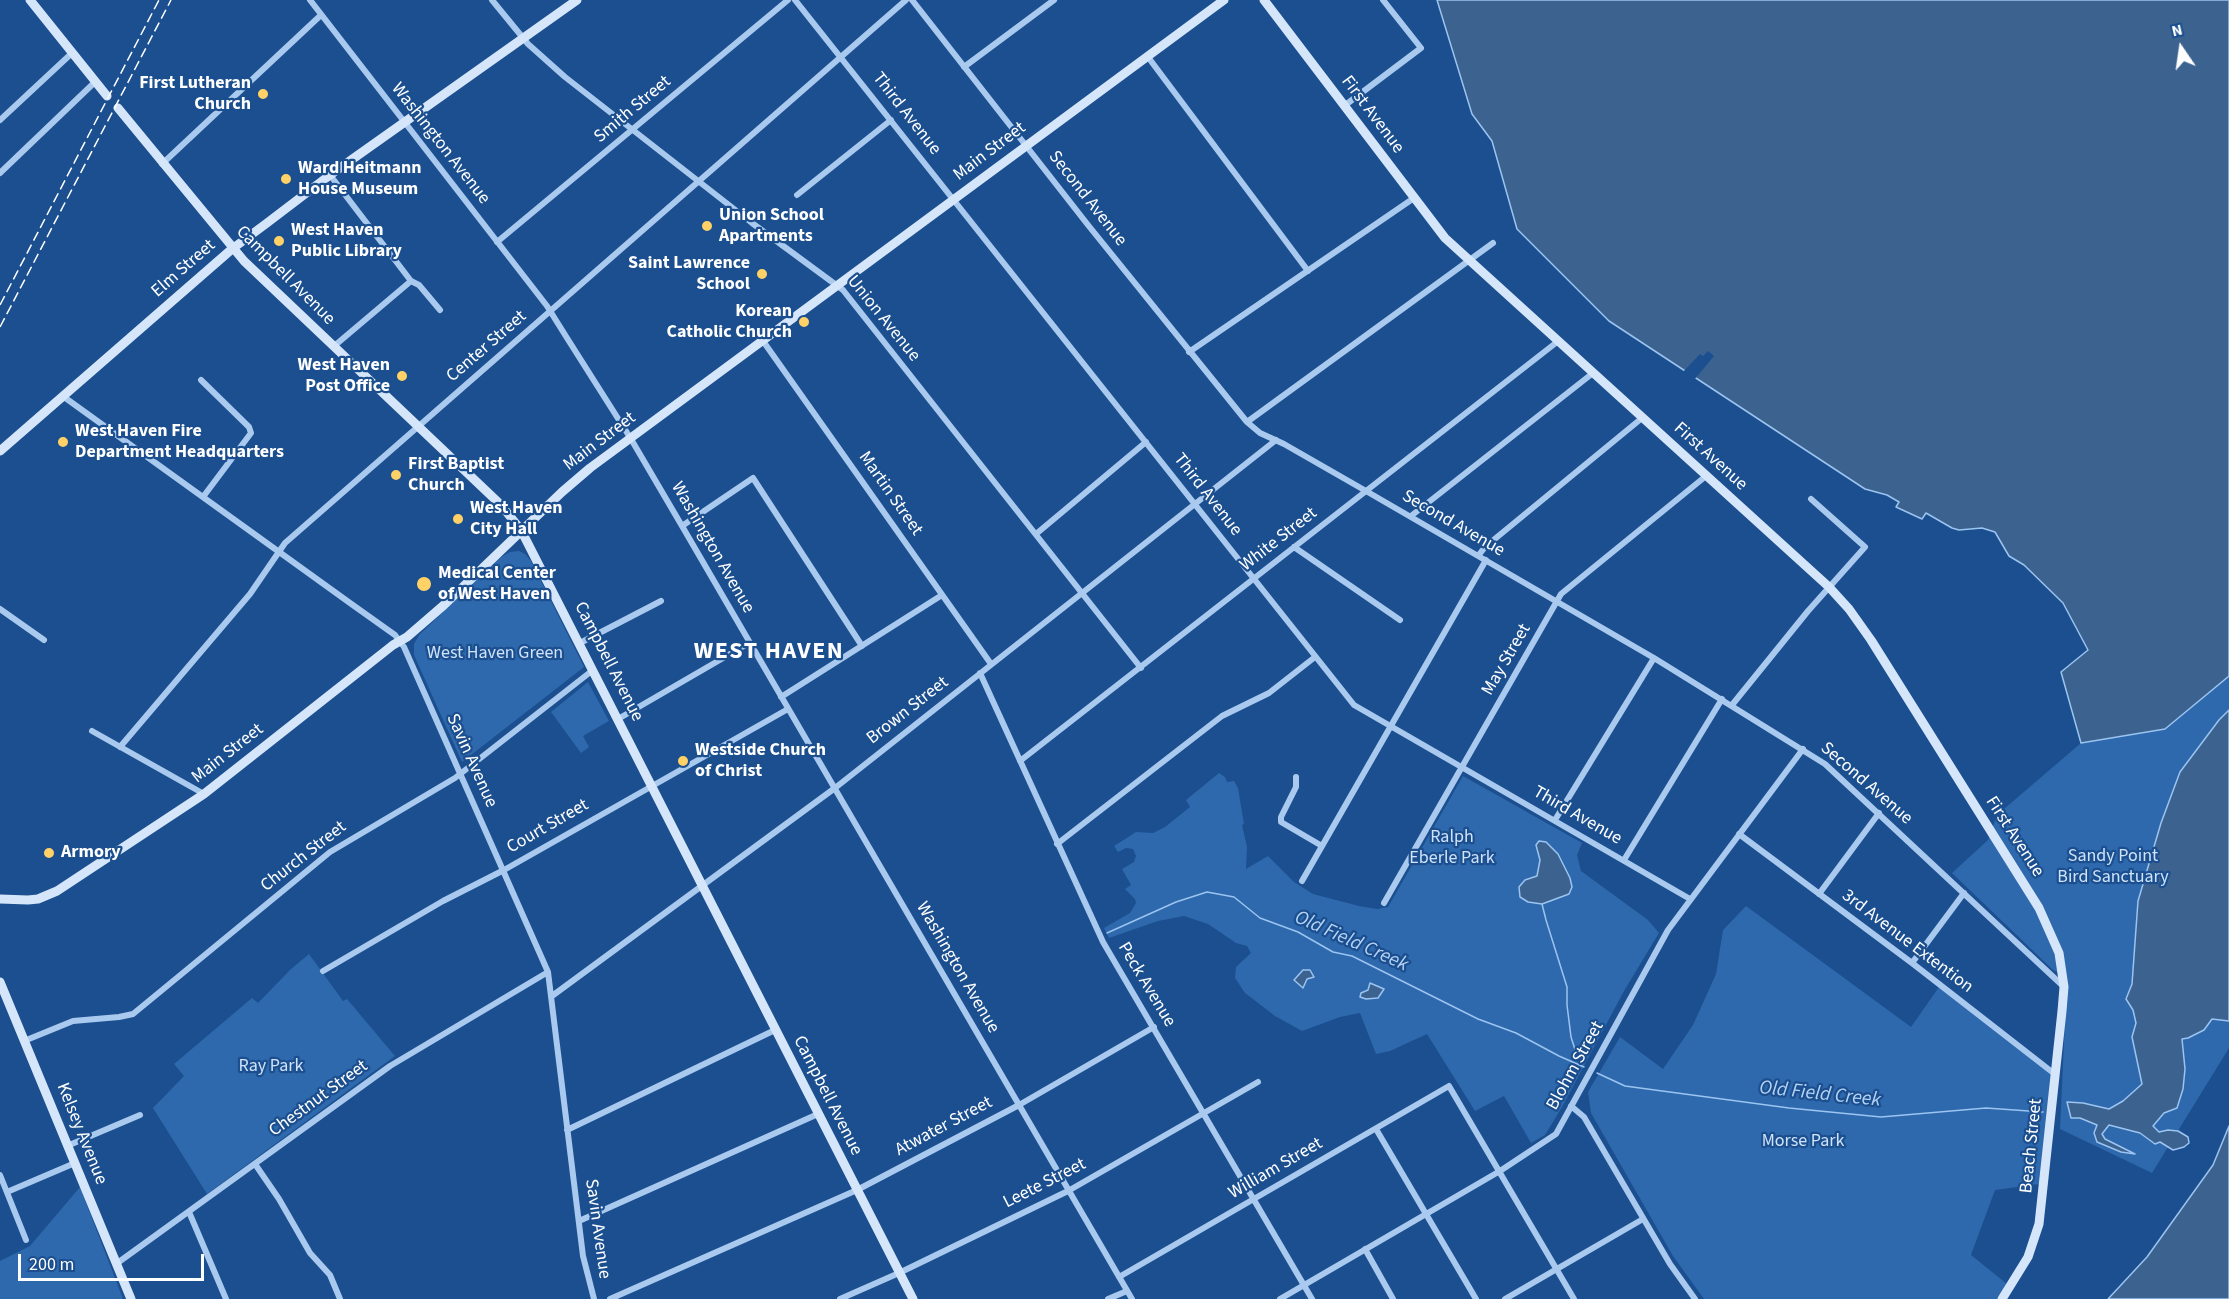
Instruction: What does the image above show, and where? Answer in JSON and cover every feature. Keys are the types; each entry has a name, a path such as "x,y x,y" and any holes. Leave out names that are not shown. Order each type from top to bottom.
{"main road":[{"path":"30,0 107,96"},
{"name":"Elm Street","path":"0,452 232,249 330,175 577,0"},
{"name":"Main Street","path":"0,899 38,899 57,891 204,794 444,605 521,530 578,479 1224,0"},
{"name":"First Avenue","path":"1264,0 1445,238 1829,587 1853,614 2039,908 2049,926 2059,953 2064,987"},
{"name":"Campbell Avenue","path":"118,108 232,249 501,505 521,530 913,1299"},
{"name":"Kelsey Avenue","path":"0,982 131,1299"},
{"name":"Beach Street","path":"2002,1299 2028,1257 2039,1224 2064,987"}],"street":[{"name":"Washington Avenue","path":"310,0 550,312 631,439 1131,1299"},
{"name":"Union Avenue","path":"492,0 523,38 566,77 699,182 837,285 866,318 1141,668"},
{"name":"Smith Street","path":"497,242 788,0"},
{"name":"Third Avenue","path":"795,0 1354,705 1690,899"},
{"name":"Center Street","path":"120,747 250,594 285,543 906,0"},
{"name":"Second Avenue","path":"912,0 1189,352 1247,422 1260,433 1366,490 1654,658 1825,764 2064,987"},
{"path":"964,67 1054,0"},
{"path":"1344,106 1420,48 1383,0"},
{"path":"162,164 321,15"},
{"path":"0,120 72,53"},
{"path":"1148,57 1308,271"},
{"path":"0,173 96,81"},
{"path":"797,195 891,120"},
{"path":"330,175 411,281 419,285 440,310"},
{"path":"1189,352 1414,198"},
{"path":"1247,422 1493,243"},
{"path":"333,347 411,281"},
{"name":"Martin Street","path":"764,341 991,664"},
{"name":"White Street","path":"1020,761 1557,342"},
{"path":"1411,516 1593,373"},
{"path":"201,380 249,427 250,433 203,497"},
{"name":"Savin Avenue","path":"64,397 280,551 400,641 548,972 585,1268 594,1299"},
{"path":"1478,556 1642,418"},
{"name":"Brown Street","path":"552,996 835,789 1276,440"},
{"path":"1036,534 1146,442"},
{"name":"May Street","path":"1384,903 1561,594 1706,476"},
{"path":"682,526 753,478 862,646"},
{"path":"1732,705 1865,547 1811,499"},
{"path":"1294,547 1400,620"},
{"path":"1302,881 1486,560"},
{"path":"781,697 942,595"},
{"path":"580,643 661,601"},
{"path":"0,609 44,640"},
{"path":"618,719 749,643"},
{"path":"1058,844 1222,716 1269,693 1315,657"},
{"path":"1555,820 1654,658"},
{"name":"Church Street","path":"24,1041 74,1021 133,1014 330,852 460,772 593,670"},
{"name":"Peck Avenue","path":"980,673 1103,942 1312,1299"},
{"path":"1623,860 1722,699"},
{"name":"Court Street","path":"323,971 443,901 504,870 788,709"},
{"path":"92,731 204,794"},
{"name":"Blohm Street","path":"1281,1299 1551,1139 1668,930 1803,749"},
{"path":"1296,777 1296,787 1281,817 1281,822 1322,846"},
{"path":"1819,894 1879,813"},
{"name":"3rd Avenue Extention","path":"1739,834 1912,963 2056,1075"},
{"path":"1912,963 1964,893"},
{"name":"Chestnut Street","path":"116,1264 390,1066 520,986 548,972"},
{"name":"Atwater Street","path":"610,1299 857,1190 1019,1105 1154,1027"},
{"path":"567,1130 775,1030"},
{"name":"Leete Street","path":"840,1299 1068,1191 1258,1082"},
{"name":"William Street","path":"1119,1277 1449,1086 1500,1171"},
{"path":"1571,1106 1584,1117 1670,1264 1695,1299"},
{"path":"579,1221 818,1114"},
{"path":"67,1146 140,1115"},
{"path":"1376,1129 1476,1299"},
{"path":"7,1192 75,1163"},
{"path":"255,1164 279,1199 310,1253 330,1275 340,1299"},
{"path":"1500,1171 1574,1299"},
{"path":"0,1175 26,1240"},
{"path":"189,1212 226,1299"},
{"path":"1505,1299 1643,1219"},
{"path":"1365,1249 1394,1299"},
{"path":"1108,1299 1127,1291"}],"green space":[{"name":"West Haven Green","path":"519,551 531,561 584,667 462,762 414,655 414,644 419,635 501,557 510,552"},
{"name":"Sandy Point Bird Sanctuary","path":"2229,676 2229,1048 2152,1173 2060,1129 2067,977 2053,970 1952,873 1988,840 1997,815 2081,743 2165,729"},
{"path":"588,682 609,721 583,736 589,747 581,753 551,712"},
{"name":"Ralph Eberle Park","path":"1219,773 1225,777 1227,782 1234,781 1238,788 1244,824 1242,825 1247,847 1246,869 1268,856 1294,882 1313,894 1377,909 1388,907 1463,776 1582,843 1577,855 1581,871 1648,920 1659,933 1624,991 1545,1135 1531,1143 1504,1096 1475,1111 1427,1034 1390,1051 1376,1054 1360,1013 1340,1017 1302,1031 1275,1016 1245,993 1235,978 1236,967 1251,953 1247,946 1236,943 1208,924 1184,916 1158,921 1109,938 1104,928 1130,913 1136,903 1125,889 1131,885 1122,869 1134,862 1136,856 1133,849 1126,848 1118,852 1114,846 1136,832 1153,833 1165,827 1190,807 1186,800","holes":["1540,860 1542,904 1525,880 1537,876"]},
{"name":"Morse Park","path":"1746,906 1911,1027 1939,987 2058,1079 2047,1183 1995,1190 1971,1255 2007,1284 1997,1299 1704,1299 1673,1256 1591,1113 1588,1092 1620,1037 1663,1069 1693,1025 1716,974 1723,930"},
{"name":"Ray Park","path":"309,954 343,1001 347,999 395,1056 207,1194 153,1108 184,1076 174,1064 252,998 258,1003"},
{"path":"80,1187 123,1299 0,1299 0,1261 30,1246"}],"shaded area":[{"path":"1437,0 2229,0 2229,676 2165,729 2081,743 2061,672 2088,650 2063,603 2024,565 2009,556 1995,532 1982,528 1959,530 1926,513 1922,519 1896,507 1899,502 1887,495 1865,489 1609,321 1517,229 1492,141 1472,114"},
{"path":"2229,710 2229,1021 2212,1019 2204,1030 2182,1039 2185,1069 2183,1089 2177,1108 2164,1113 2153,1126 2159,1132 2178,1131 2188,1137 2189,1143 2173,1150 2160,1142 2155,1144 2140,1133 2109,1125 2102,1134 2105,1139 2135,1154 2121,1152 2097,1142 2094,1133 2097,1125 2080,1118 2071,1118 2067,1102 2109,1109 2123,1101 2142,1084 2132,1037 2136,1023 2133,1010 2126,999 2132,984 2138,901 2161,823 2180,772"},
{"path":"1539,841 1546,842 1558,854 1572,887 1569,894 1542,904 1528,902 1520,897 1519,887 1525,880 1537,876 1540,860 1536,845"},
{"path":"1303,970 1310,970 1314,977 1307,979 1303,988 1294,980"},
{"path":"1370,983 1384,989 1378,998 1360,997 1361,993 1368,990"},
{"path":"2229,1126 2229,1299 2108,1299 2147,1257 2213,1165"}],"pier":[{"path":"1708,351 1714,356 1694,380 1683,372 1700,354 1703,356"}],"waterway":[{"name":"Old Field Creek","path":"1107,933 1176,902 1207,892 1234,897 1260,918 1298,932 1333,952 1352,956 1478,1019 1516,1033 1584,1067"},
{"path":"1542,904 1567,987 1571,1037 1580,1065"},
{"name":"Old Field Creek","path":"1597,1073 1625,1086 1789,1108 1881,1117 1986,1108 2043,1112"}],"railway":[{"path":"0,305 159,0"},
{"path":"0,327 171,0"}],"place":[{"name":"First Lutheran Church","path":"263,94"},
{"name":"Ward Heitmann House Museum","path":"286,179"},
{"name":"Union School Apartments","path":"707,226"},
{"name":"West Haven Public Library","path":"279,241"},
{"name":"Saint Lawrence School","path":"762,274"},
{"name":"Korean Catholic Church","path":"804,322"},
{"name":"West Haven Post Office","path":"402,376"},
{"name":"West Haven Fire Department Headquarters","path":"63,442"},
{"name":"First Baptist Church","path":"396,475"},
{"name":"West Haven City Hall","path":"458,519"},
{"name":"Medical Center of West Haven","path":"424,584"},
{"name":"Westside Church of Christ","path":"683,761"},
{"name":"Armory","path":"49,853"}],"district":[{"name":"WEST HAVEN","path":"769,653"}]}
